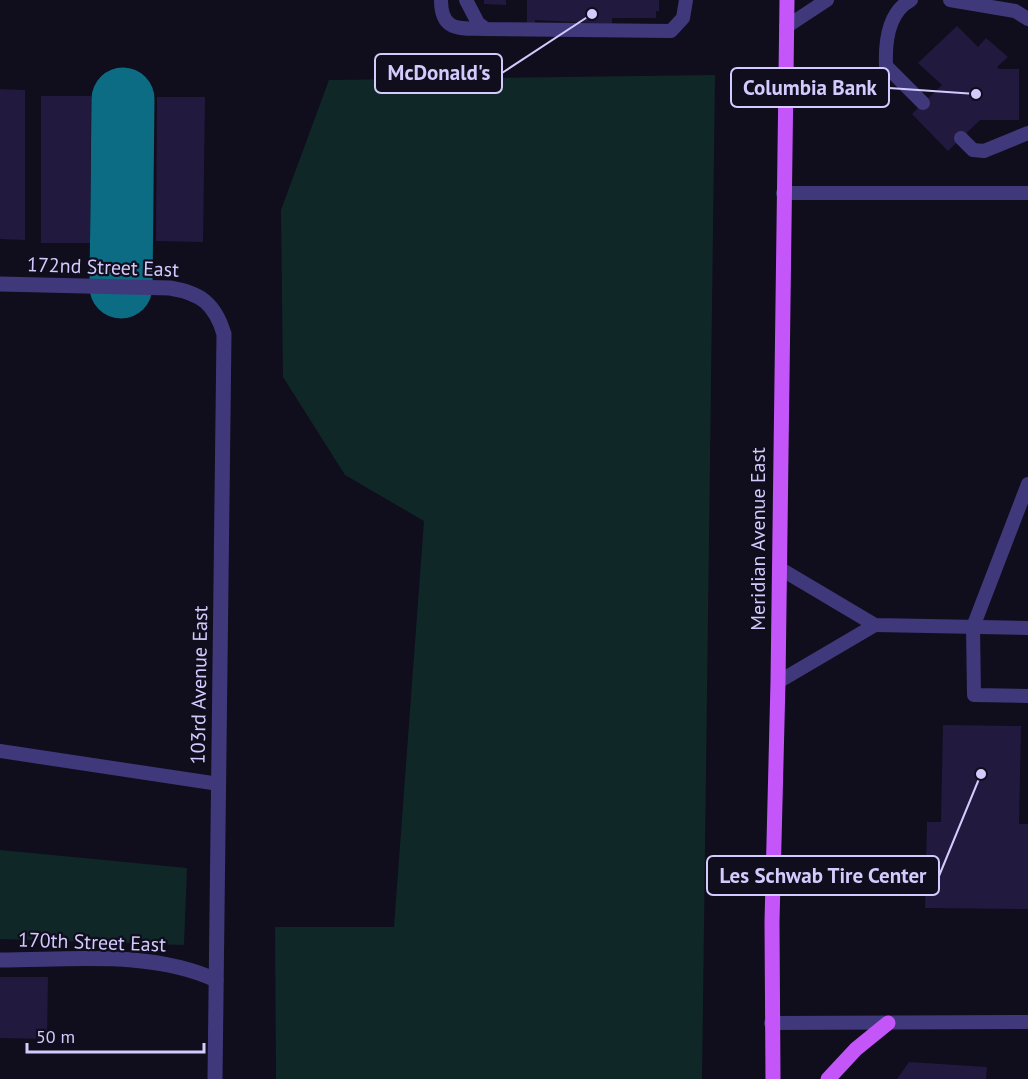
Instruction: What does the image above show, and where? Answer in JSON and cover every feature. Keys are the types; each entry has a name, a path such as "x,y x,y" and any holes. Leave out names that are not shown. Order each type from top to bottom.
{"main road":[{"name":"Meridian Avenue East","path":"772,1079 787,0"},
{"path":"828,1079 856,1049 888,1023"}],"street":[{"name":"172nd Street East","path":"0,284 170,288 187,291 203,300"},
{"name":"103rd Avenue East","path":"203,300 213,307 225,334 215,1079"},
{"name":"170th Street East","path":"0,960 138,961 193,969 216,980"}],"lane":[{"path":"441,0 444,20 447,24 459,28 671,31 684,18 686,0"},
{"path":"466,0 478,23 486,29"},
{"path":"786,27 827,0"},
{"path":"911,0 896,10 885,48 886,66 923,103"},
{"path":"950,0 997,4 1028,19"},
{"path":"961,138 973,150 984,151 1024,135"},
{"path":"783,193 1028,193"},
{"path":"1028,484 974,627 974,695 1028,696"},
{"path":"779,568 875,625 1028,628"},
{"path":"778,682 875,625"},
{"path":"0,751 219,784"},
{"path":"771,1023 1028,1022"}],"green space":[{"path":"715,75 702,1079 276,1079 275,927 394,927 424,521 345,475 283,377 281,210 329,80"},
{"path":"0,850 187,868 184,945 0,939"}],"building":[{"path":"484,0 506,0 506,5 484,4"},
{"path":"527,0 659,0 659,11 656,11 656,18 612,18 612,24 535,20 535,23 527,24"},
{"path":"957,26 978,47 986,38 1008,57 997,67 999,69 1019,69 1019,120 980,120 948,151 912,114 942,85 918,63"},
{"path":"0,89 25,90 25,240 0,239"},
{"path":"41,96 91,96 90,243 41,243"},
{"path":"157,97 205,97 203,242 156,241"},
{"path":"943,725 1021,726 1019,824 1028,824 1028,909 925,908 927,822 941,822"},
{"path":"0,977 48,977 47,1039 0,1038"},
{"path":"909,1062 987,1067 986,1079 897,1079"}],"taxiway":[{"path":"121,287 123,99"}],"place":[{"name":"McDonald's","path":"592,14"},
{"name":"Columbia Bank","path":"976,94"},
{"name":"Les Schwab Tire Center","path":"981,774"}]}
